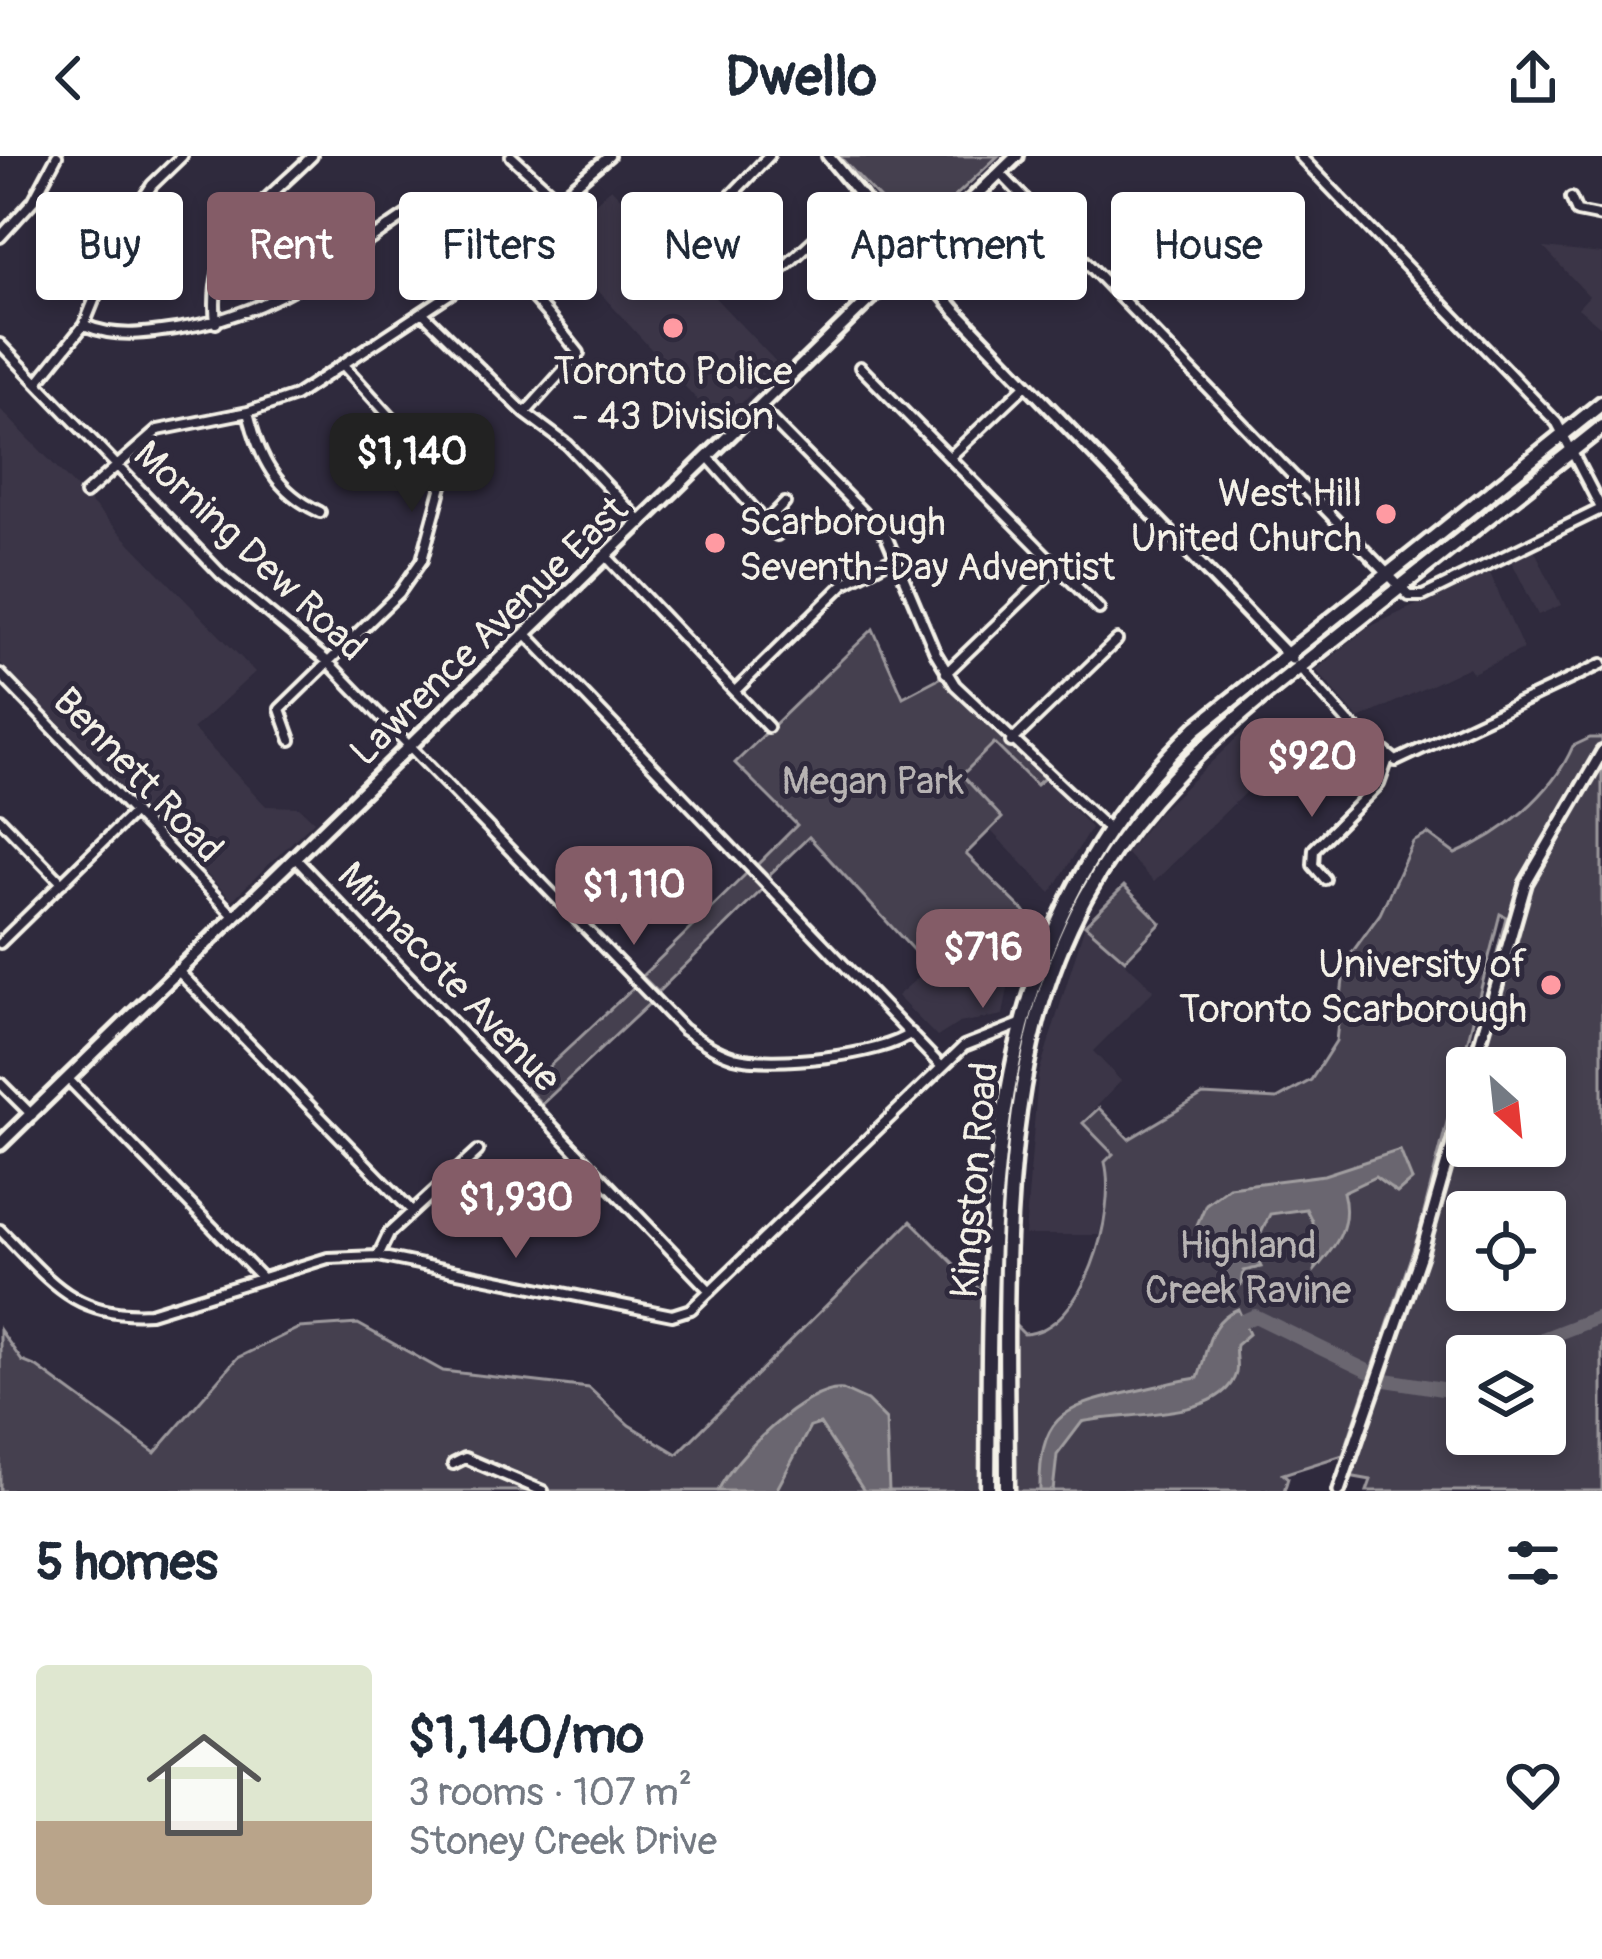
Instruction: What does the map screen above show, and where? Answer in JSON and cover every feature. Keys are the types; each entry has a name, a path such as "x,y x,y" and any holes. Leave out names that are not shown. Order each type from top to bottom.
{"main road":[{"name":"Lawrence Avenue East","path":"980,192 1017,156"},
{"name":"Lawrence Avenue East","path":"0,1144 70,1081 867,300"},
{"name":"Kingston Road","path":"988,1491 998,1165 1020,1024 1033,975 1062,904 1107,829 1166,757 1286,652 1602,403"},
{"name":"Kingston Road","path":"1007,1491 1007,1371 1020,1131 1037,1020 1075,919 1137,816 1197,750 1602,427"}],"street":[{"path":"0,237 33,202 57,156"},
{"path":"38,382 84,326 123,229 152,185 182,156"},
{"path":"216,323 218,260 242,225 312,156"},
{"path":"512,156 558,199 609,156"},
{"path":"769,156 719,208 779,272 807,246"},
{"path":"828,156 862,192"},
{"path":"1000,173 1409,596 1423,596 1602,509 1564,434 1300,156"},
{"path":"1571,198 1577,212 1602,217"},
{"path":"84,326 110,336 216,323 254,313 399,219"},
{"path":"85,494 158,430 248,412 295,396 444,300"},
{"path":"525,412 579,353 532,300"},
{"path":"948,300 1388,759 1396,761 1602,664"},
{"path":"424,314 525,412 568,446 642,523"},
{"name":"Morning Dew Road","path":"0,344 221,574 327,661 644,990 710,1047 764,1062 881,1047 911,1033"},
{"path":"860,367 1099,609"},
{"path":"291,740 280,709 399,593 422,560 442,482 437,469 345,368"},
{"path":"950,457 1027,383"},
{"path":"759,406 886,536 946,673 1011,742 1107,829"},
{"path":"248,412 270,471 291,499 320,512"},
{"path":"707,457 768,520 776,535"},
{"path":"768,520 785,503"},
{"path":"605,556 769,727"},
{"path":"735,691 845,583 897,556"},
{"path":"946,673 1057,566"},
{"path":"526,634 942,1067"},
{"path":"1011,742 1117,640"},
{"name":"Bennett Road","path":"0,674 235,916"},
{"path":"1479,1047 1526,883 1602,752"},
{"path":"1325,879 1312,862 1314,848 1378,784 1388,759"},
{"path":"0,943 134,812"},
{"path":"0,819 62,883"},
{"name":"Minnacote Avenue","path":"296,859 710,1291"},
{"path":"180,973 412,1211"},
{"path":"0,1229 75,1302 101,1312 150,1313 328,1258 378,1256 668,1315 692,1309 976,1039 1037,1020"},
{"path":"70,1081 260,1276"},
{"path":"0,1083 32,1115"},
{"path":"378,1256 389,1233 478,1151"},
{"path":"1339,1491 1421,1254 1446,1166"},
{"path":"454,1464 465,1458 543,1491"}],"shaded area":[{"path":"611,188 621,199 621,300 717,300 779,365 720,425 597,289 597,201"},
{"path":"1544,248 1602,254 1602,328 1578,308 1589,296"},
{"path":"0,409 255,672 193,729 266,806 299,807 314,821 232,900 0,662"},
{"path":"1534,549 1561,605 1538,615 1511,560"},
{"path":"1489,571 1523,649 1473,673 1469,667 1359,719 1316,670 1367,628"},
{"path":"1243,732 1273,765 1154,882 1126,853 1158,813"},
{"path":"994,743 1036,785 1044,778 1091,828 1051,893 991,831 1001,818 962,775"},
{"path":"950,916 1010,977 1003,1015 959,1023 937,1037 897,996 929,968 914,951"},
{"path":"1085,925 1154,990 1093,1051 1121,1081 1082,1122 1112,1155 1105,1162 1110,1182 1099,1235 1025,1235 1038,1076"},
{"path":"1400,1150 1412,1180 1397,1193 1375,1177 1343,1192 1346,1215 1341,1234 1315,1270 1312,1221 1306,1209 1270,1214 1253,1250 1261,1267 1244,1271 1242,1284 1231,1292 1197,1225 1206,1204 1229,1187 1324,1175"},
{"path":"1238,1309 1249,1334 1236,1345 1236,1373 1227,1388 1192,1407 1082,1422 1057,1455 1053,1491 1040,1491 1044,1447 1058,1420 1103,1398 1198,1378 1214,1329"},
{"path":"843,1390 867,1401 886,1420 889,1491 864,1491 820,1424 810,1427 776,1491 718,1491 738,1461 791,1411 810,1399"}],"green space":[{"path":"839,156 998,156 960,192 873,192"},
{"name":"Megan Park","path":"873,629 903,697 943,676 1046,777 1036,785 994,743 962,775 1002,818 966,854 1036,923 1010,977 950,916 914,951 809,837 768,876 757,865 797,825 735,763"},
{"name":"Highland Creek Ravine","path":"1602,738 1602,1491 1367,1491 1371,1480 1349,1476 1415,1278 1446,1155 1446,1167 1566,1167 1566,1047 1473,1047 1506,917 1500,914 1466,1047 1446,1047 1446,1126 1418,1236 1343,1455 1283,1474 1288,1478 1284,1491 0,1491 0,1330 22,1361 155,1453 237,1358 299,1328 358,1324 443,1371 589,1388 629,1425 677,1454 911,1221 1024,1334 1045,1328 1080,1291 1101,1237 1105,1162 1113,1154 1083,1123 1099,1108 1129,1139 1203,1095 1277,1099 1311,1080 1336,1041 1345,962 1380,914 1413,842 1428,834 1455,854 1490,836 1524,811 1564,764 1573,746"},
{"path":"748,872 764,888 658,992 642,976"},
{"path":"1124,886 1161,923 1125,960 1085,925"},
{"path":"635,986 651,1002 542,1104 526,1088"}],"waterway":[{"path":"1228,1328 1255,1316 1386,1380 1446,1390"},
{"path":"1553,1335 1602,1316"}],"place":[{"name":"Toronto Police - 43 Division","path":"673,328"},
{"name":"West Hill United Church","path":"1386,514"},
{"name":"Scarborough Seventh-Day Adventist","path":"715,543"},
{"name":"University of Toronto Scarborough","path":"1551,985"}]}
